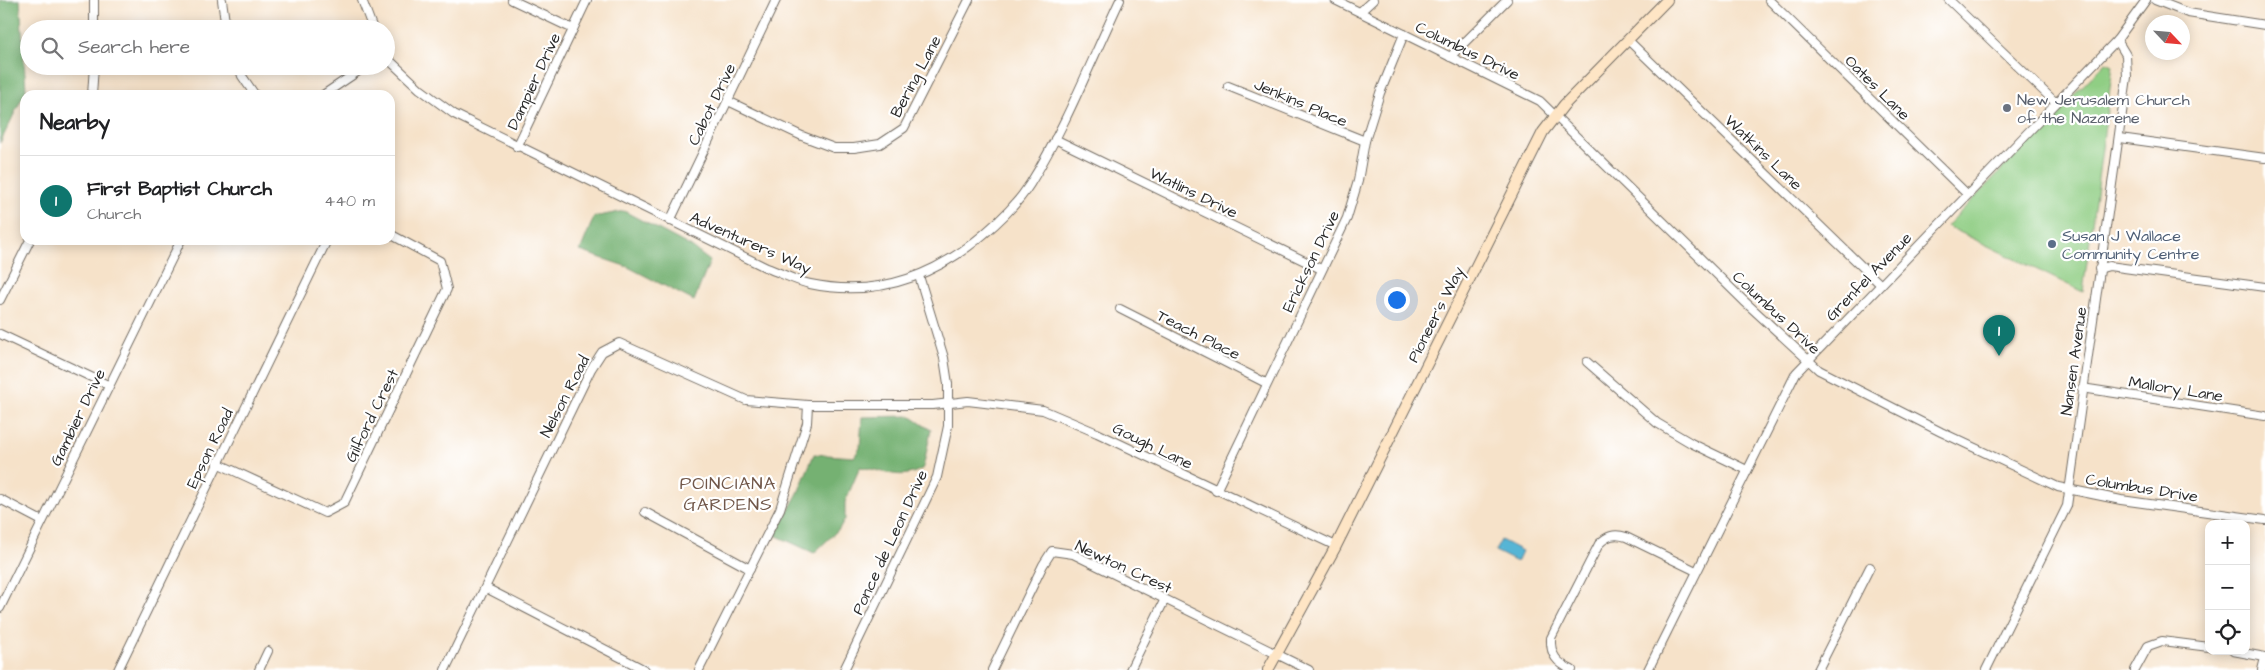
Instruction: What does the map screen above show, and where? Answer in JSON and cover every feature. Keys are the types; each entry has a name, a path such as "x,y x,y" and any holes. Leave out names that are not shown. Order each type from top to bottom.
{"main road":[{"name":"Pioneer's Way","path":"1268,670 1336,546 1537,144 1555,116 1667,0"}],"street":[{"path":"94,0 94,20"},
{"path":"222,0 225,20"},
{"path":"362,0 370,20"},
{"path":"512,0 573,28"},
{"name":"Dampier Drive","path":"517,147 587,0"},
{"name":"Cabot Drive","path":"670,220 776,0"},
{"name":"Bering Lane","path":"728,101 802,136 834,148 854,148 880,144 904,128 968,0"},
{"name":"Adventurers Way","path":"395,65 420,89 454,114 517,147 767,268 809,284 850,288 898,283 919,276 960,255 1004,218 1030,185 1055,139 1120,0"},
{"name":"Columbus Drive","path":"1335,0 1540,101 1819,370 2014,468 2069,490 2121,500 2265,520"},
{"path":"1360,12 1373,0"},
{"path":"1450,57 1507,0"},
{"name":"Oates Lane","path":"1769,0 1966,194"},
{"path":"1949,0 2056,103"},
{"name":"Grenfel Avenue","path":"1648,670 1796,373 1966,194 2118,40 2146,0"},
{"path":"2154,0 2188,13 2265,25"},
{"name":"Erickson Drive","path":"1216,491 1266,383 1347,218 1358,180 1365,141 1380,93 1404,34"},
{"name":"Watkins Lane","path":"1628,40 1880,284"},
{"name":"Nansen Avenue","path":"1986,670 2067,506 2099,269 2120,138 2127,77 2126,55 2118,40"},
{"path":"92,90 93,75"},
{"path":"242,75 252,90"},
{"path":"330,90 353,75"},
{"name":"Jenkins Place","path":"1228,86 1365,141"},
{"path":"2120,138 2265,158"},
{"name":"Watlins Drive","path":"1055,139 1322,270"},
{"name":"Gilford Crest","path":"217,463 325,513 344,503 447,289 440,262 395,237"},
{"path":"0,300 28,245"},
{"name":"Gambier Drive","path":"0,608 178,245"},
{"name":"Epson Road","path":"118,670 217,463 326,245"},
{"path":"2099,269 2109,266 2265,287"},
{"name":"Ponce de Leon Drive","path":"844,670 937,477 948,426 944,358 919,276"},
{"name":"Teach Place","path":"1120,309 1266,383"},
{"path":"0,334 108,385"},
{"name":"Nelson Road","path":"445,670 591,369 602,352 619,343 746,400 808,405 933,405 948,403"},
{"path":"1587,362 1657,423 1691,443 1747,470"},
{"name":"Mallory Lane","path":"2082,388 2265,416"},
{"name":"Gough Lane","path":"948,403 968,401 1043,410 1098,433 1216,491 1336,546"},
{"path":"699,670 780,509 797,461 807,423 808,405"},
{"path":"0,499 42,521"},
{"path":"645,512 750,568"},
{"path":"1572,670 1563,666 1555,658 1550,650 1551,638 1599,544 1606,537 1618,534 1626,537 1696,571"},
{"name":"Newton Crest","path":"992,670 1043,565 1052,551 1073,554 1164,601 1277,653 1309,670"},
{"path":"1818,670 1870,566"},
{"path":"486,588 644,670"},
{"path":"1130,670 1164,601"},
{"path":"2134,670 2148,646 2162,641 2205,646"},
{"path":"259,670 268,651"},
{"path":"2250,654 2265,657 2262,670"}],"green space":[{"path":"0,0 20,0 20,75 25,75 26,90 20,90 20,102 0,143"},
{"path":"2106,62 2113,65 2083,292 1947,226"},
{"path":"624,211 690,246 710,261 694,301 628,267 580,251 594,217"},
{"path":"910,416 931,430 923,468 900,475 860,467 845,502 845,519 839,529 814,553 775,535 798,493 814,454 854,457 860,448 862,417"}],"water":[{"path":"1501,540 1522,551 1517,562 1495,551"}],"place":[{"name":"New Jerusalem Church of the Nazarene","path":"2007,108"},
{"name":"Susan J Wallace Community Centre","path":"2052,244"},
{"name":"First Baptist Church","path":"1999,356"}],"district":[{"name":"POINCIANA GARDENS","path":"728,493"}]}
